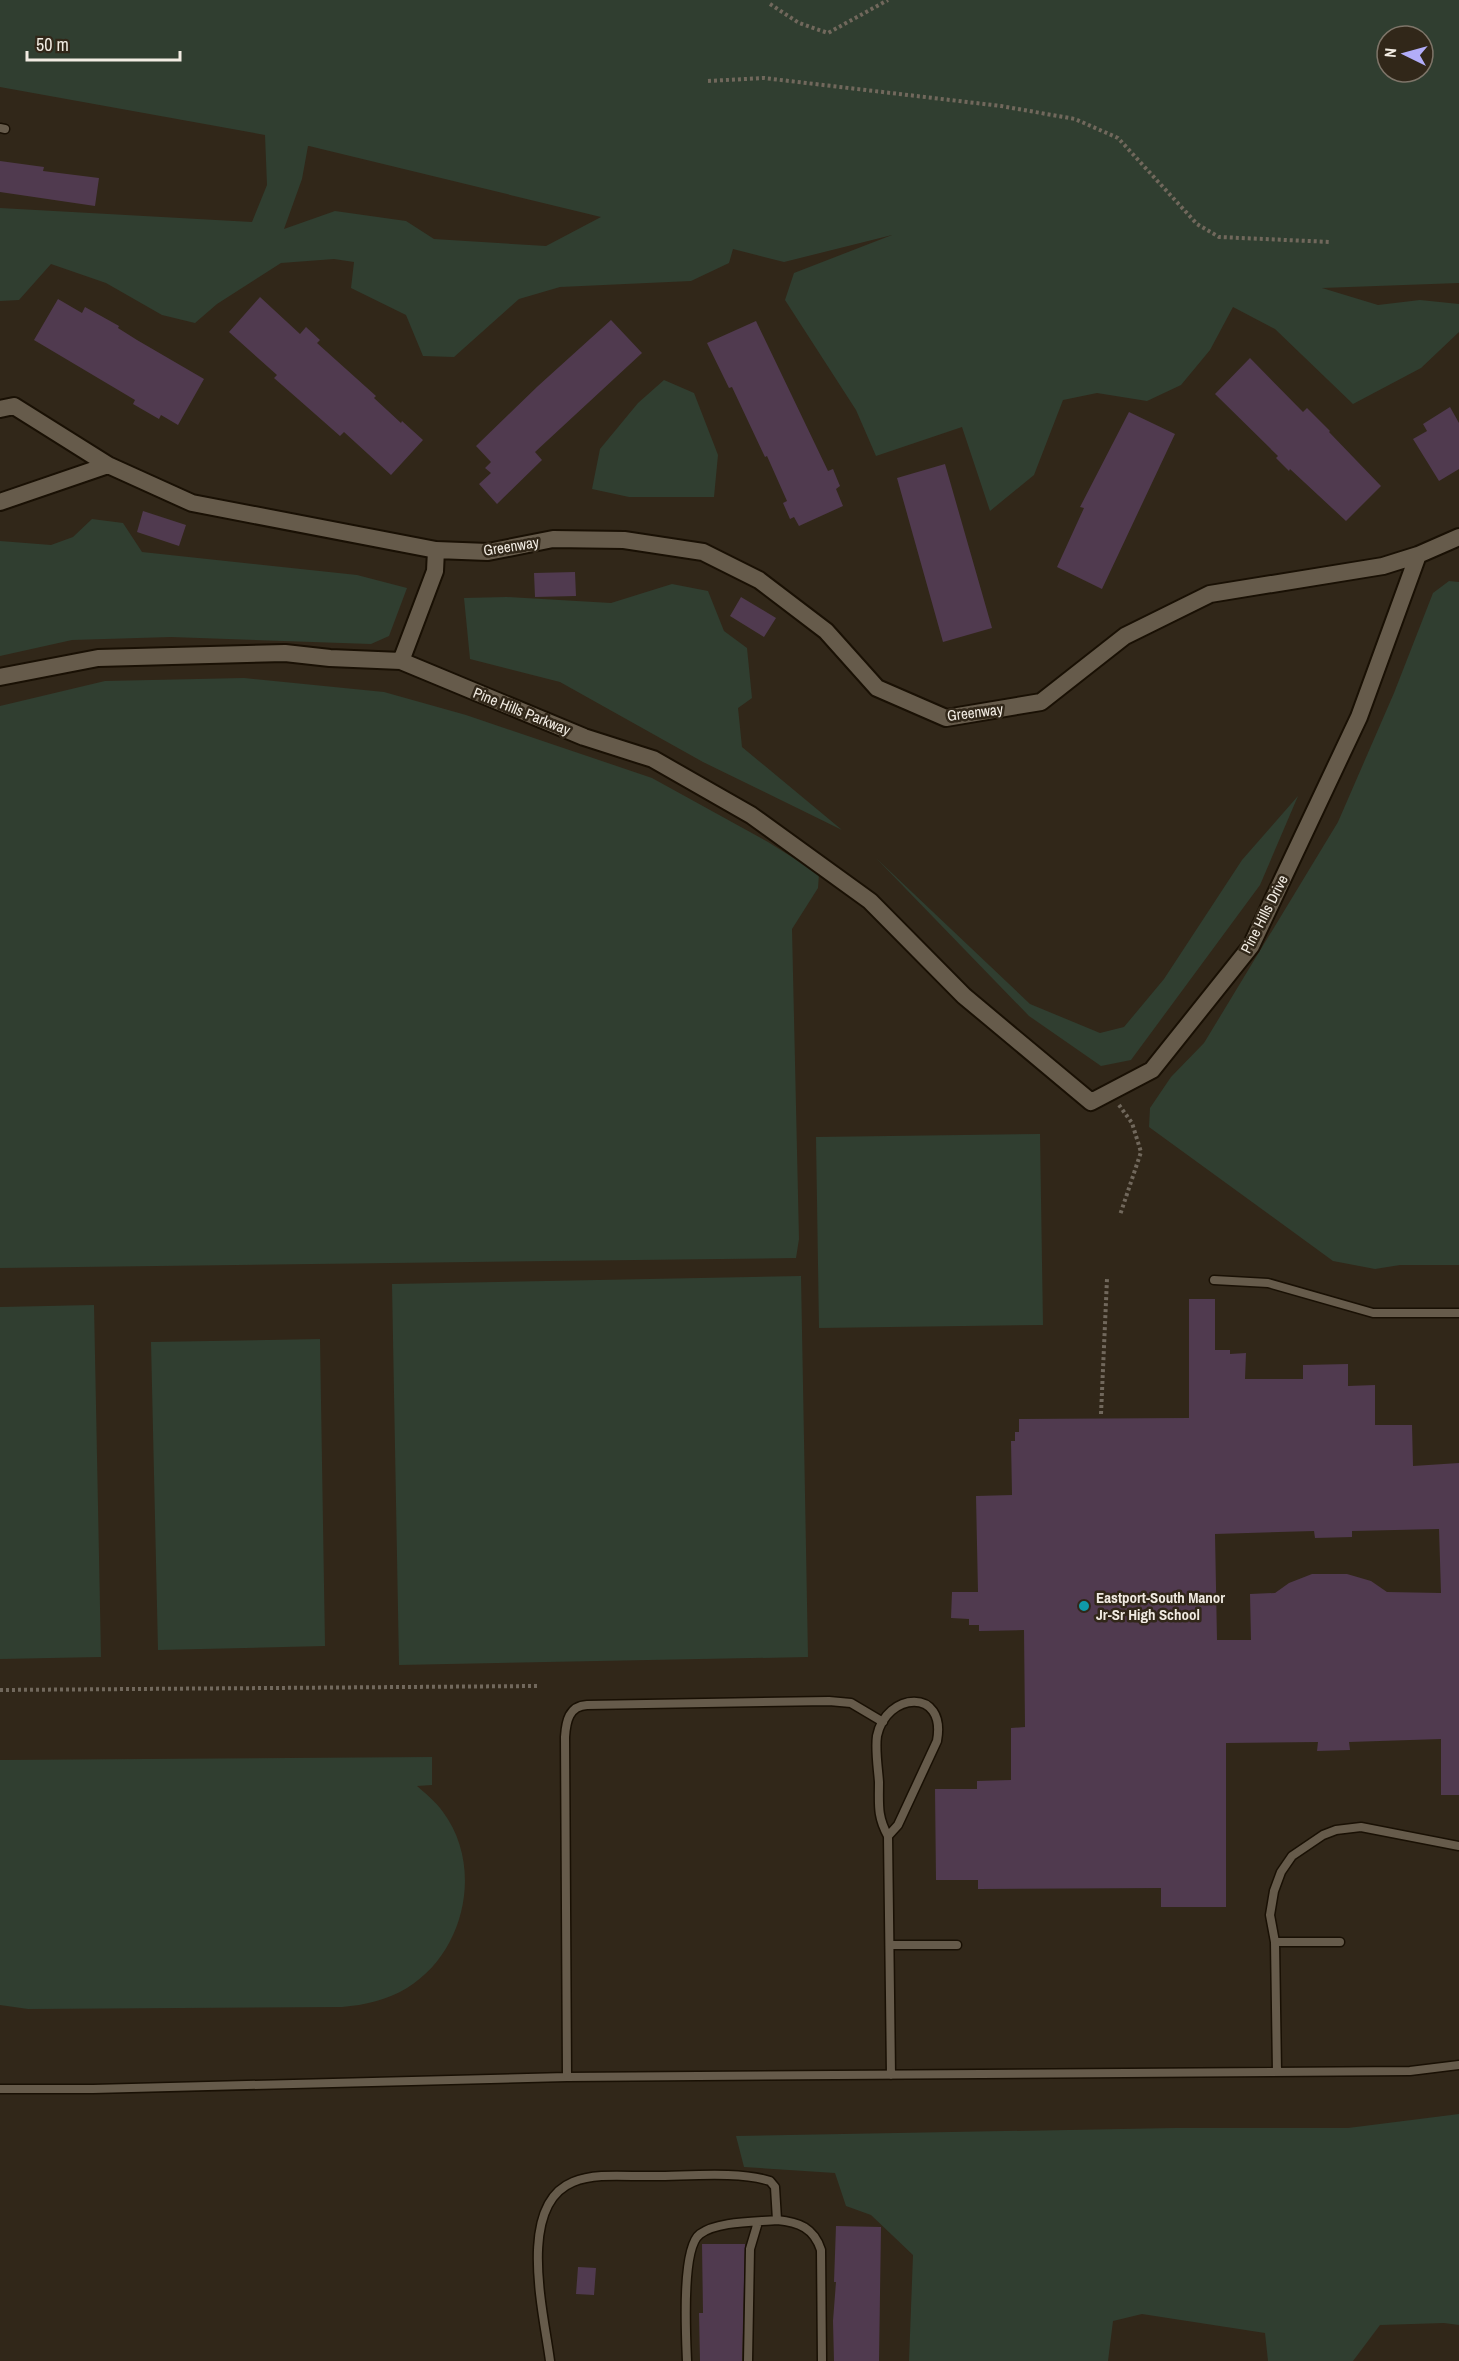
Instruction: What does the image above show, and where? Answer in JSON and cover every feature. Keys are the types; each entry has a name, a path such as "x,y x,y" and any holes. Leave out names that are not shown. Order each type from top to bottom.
{"street":[{"name":"Greenway","path":"0,409 14,406 108,465 192,503 436,550 488,552 553,539 577,539 624,540 703,552 759,580 826,632 877,688 946,718 1041,702 1125,636 1210,594 1383,566 1418,555 1459,537"},
{"path":"0,502 108,465"},
{"path":"401,661 435,571 436,550"},
{"name":"Pine Hills Drive","path":"964,996 1091,1102 1152,1070 1251,946 1359,717 1418,555"},
{"name":"Pine Hills Parkway","path":"0,677 98,657 285,653 330,658 401,661 584,737 653,759 751,815 870,901 964,996"}],"lane":[{"path":"1214,1280 1268,1283 1373,1313 1459,1313"},
{"path":"567,2077 566,1721 571,1712 579,1705 829,1701 851,1703 883,1722"},
{"path":"888,1836 898,1825 937,1741 939,1727 934,1711 924,1704 911,1701 897,1706 883,1722 877,1736 879,1821 888,1836 891,2074"},
{"path":"1276,2072 1275,1942 1270,1915 1274,1891 1281,1872 1292,1856 1323,1835 1336,1830 1361,1827 1459,1846"},
{"path":"1275,1942 1340,1942"},
{"path":"890,1945 957,1945"},
{"path":"0,2089 93,2089 567,2077 1410,2071 1459,2065"},
{"path":"550,2361 540,2291 539,2225 546,2207 555,2195 570,2183 601,2177 735,2176 762,2178 770,2181 775,2187 777,2220"},
{"path":"687,2361 686,2291 690,2248 698,2235 710,2228 777,2220 794,2222 803,2226 817,2239 821,2250 822,2361"},
{"path":"748,2361 750,2249 758,2222"}],"path":[{"path":"770,4 799,23 828,33 888,0"},
{"path":"708,81 764,78 1001,106 1075,119 1118,138 1197,224 1219,237 1331,242"},
{"path":"1111,1092 1132,1123 1141,1152 1120,1215"},
{"path":"1101,1414 1107,1279"},
{"path":"0,1690 538,1686"}],"green space":[{"path":"0,0 1459,0 1459,283 1322,288 1378,305 1420,300 1459,304 1459,332 1421,368 1353,404 1275,329 1233,307 1210,350 1181,385 1147,401 1097,393 1063,400 1034,475 990,511 962,427 876,456 856,410 785,300 794,273 892,235 784,262 733,249 729,263 691,281 560,287 519,299 454,357 423,356 406,315 351,288 354,262 334,259 281,263 217,304 195,323 162,315 106,283 51,264 19,300 0,301 0,208 252,222 267,185 265,135 0,87","holes":["309,146 601,217 546,246 434,239 406,221 335,211 284,229 302,179"]},
{"path":"664,380 694,393 718,455 714,497 629,497 592,489 600,449 638,403"},
{"path":"92,519 123,523 142,552 357,575 407,588 389,636 371,644 171,637 72,640 0,656 0,541 51,545 73,537"},
{"path":"1449,581 1459,582 1459,1265 1400,1265 1375,1269 1333,1261 1149,1127 1150,1108 1171,1077 1204,1043 1338,822 1394,693 1433,593"},
{"path":"672,584 708,591 724,631 747,648 752,698 738,708 742,747 842,830 703,762 560,682 470,659 464,598 507,597 611,603"},
{"path":"244,678 384,692 466,715 652,778 768,842 819,874 818,888 792,929 799,1239 796,1258 0,1268 0,706 105,681"},
{"path":"1298,796 1260,885 1131,1060 1101,1066 1029,1016 876,858 1030,1004 1100,1033 1124,1027 1164,979 1242,860"},
{"path":"1040,1134 1043,1325 819,1328 816,1137"},
{"path":"801,1276 808,1657 399,1665 392,1284"},
{"path":"94,1305 101,1657 0,1659 0,1307"},
{"path":"320,1339 325,1646 158,1650 151,1342"},
{"path":"432,1757 432,1785 417,1786 440,1808 456,1834 463,1858 465,1883 462,1908 455,1931 443,1953 427,1973 407,1988 376,2001 342,2007 28,2009 0,2005 0,1760"},
{"path":"1459,2114 1459,2325 1444,2323 1380,2325 1353,2361 1268,2361 1265,2333 1142,2314 1113,2321 1108,2361 909,2361 913,2255 871,2215 846,2206 835,2173 744,2167 736,2136 1175,2128 1348,2128"}],"building":[{"path":"0,161 44,167 43,171 99,178 95,206 0,192"},
{"path":"260,297 300,334 306,327 320,340 317,343 376,396 374,398 401,423 402,421 423,440 391,475 344,432 340,436 274,378 277,375 229,332"},
{"path":"58,299 82,313 85,307 204,379 178,425 161,415 159,419 133,404 135,400 34,340"},
{"path":"611,320 642,353 535,452 542,460 497,504 479,484 491,473 485,468 491,462 476,446"},
{"path":"756,321 828,471 833,469 840,486 836,489 843,506 799,526 794,517 790,519 783,503 787,501 767,456 765,457 732,387 729,388 707,343"},
{"path":"1250,358 1303,412 1307,408 1381,486 1346,521 1290,469 1289,471 1276,458 1278,456 1215,394"},
{"path":"1450,407 1459,423 1459,469 1439,481 1413,439 1427,431 1423,424"},
{"path":"1129,412 1175,434 1102,589 1057,567 1084,508 1080,507"},
{"path":"945,464 992,628 943,642 897,478"},
{"path":"143,511 186,525 179,546 137,532"},
{"path":"575,572 576,596 535,597 534,573"},
{"path":"741,597 776,618 764,637 730,616"},
{"name":"Eastport-South Manor Jr-Sr High School","path":"1189,1299 1215,1299 1215,1350 1230,1350 1230,1354 1246,1353 1245,1379 1303,1379 1303,1365 1348,1364 1348,1386 1375,1385 1375,1425 1412,1425 1413,1466 1459,1463 1459,1795 1441,1795 1441,1739 1349,1742 1350,1750 1317,1751 1318,1742 1226,1743 1226,1907 1161,1907 1161,1888 978,1889 978,1880 936,1880 935,1789 977,1789 977,1781 1011,1780 1011,1728 1025,1727 1024,1630 979,1631 979,1625 969,1625 969,1619 951,1618 952,1592 978,1592 976,1496 1012,1495 1011,1441 1015,1441 1015,1432 1019,1432 1019,1419 1189,1418","holes":["1439,1529 1441,1593 1387,1592 1371,1581 1347,1574 1312,1574 1289,1583 1275,1593 1250,1594 1251,1640 1217,1640 1215,1534 1314,1531 1315,1538 1352,1537 1352,1531"]},
{"path":"836,2226 881,2227 879,2361 834,2361"},
{"path":"702,2244 745,2244 742,2361 700,2361 699,2313 703,2313"},
{"path":"578,2267 596,2268 594,2295 576,2294"}],"place":[{"name":"Eastport-South Manor Jr-Sr High School","path":"1084,1606"}]}
